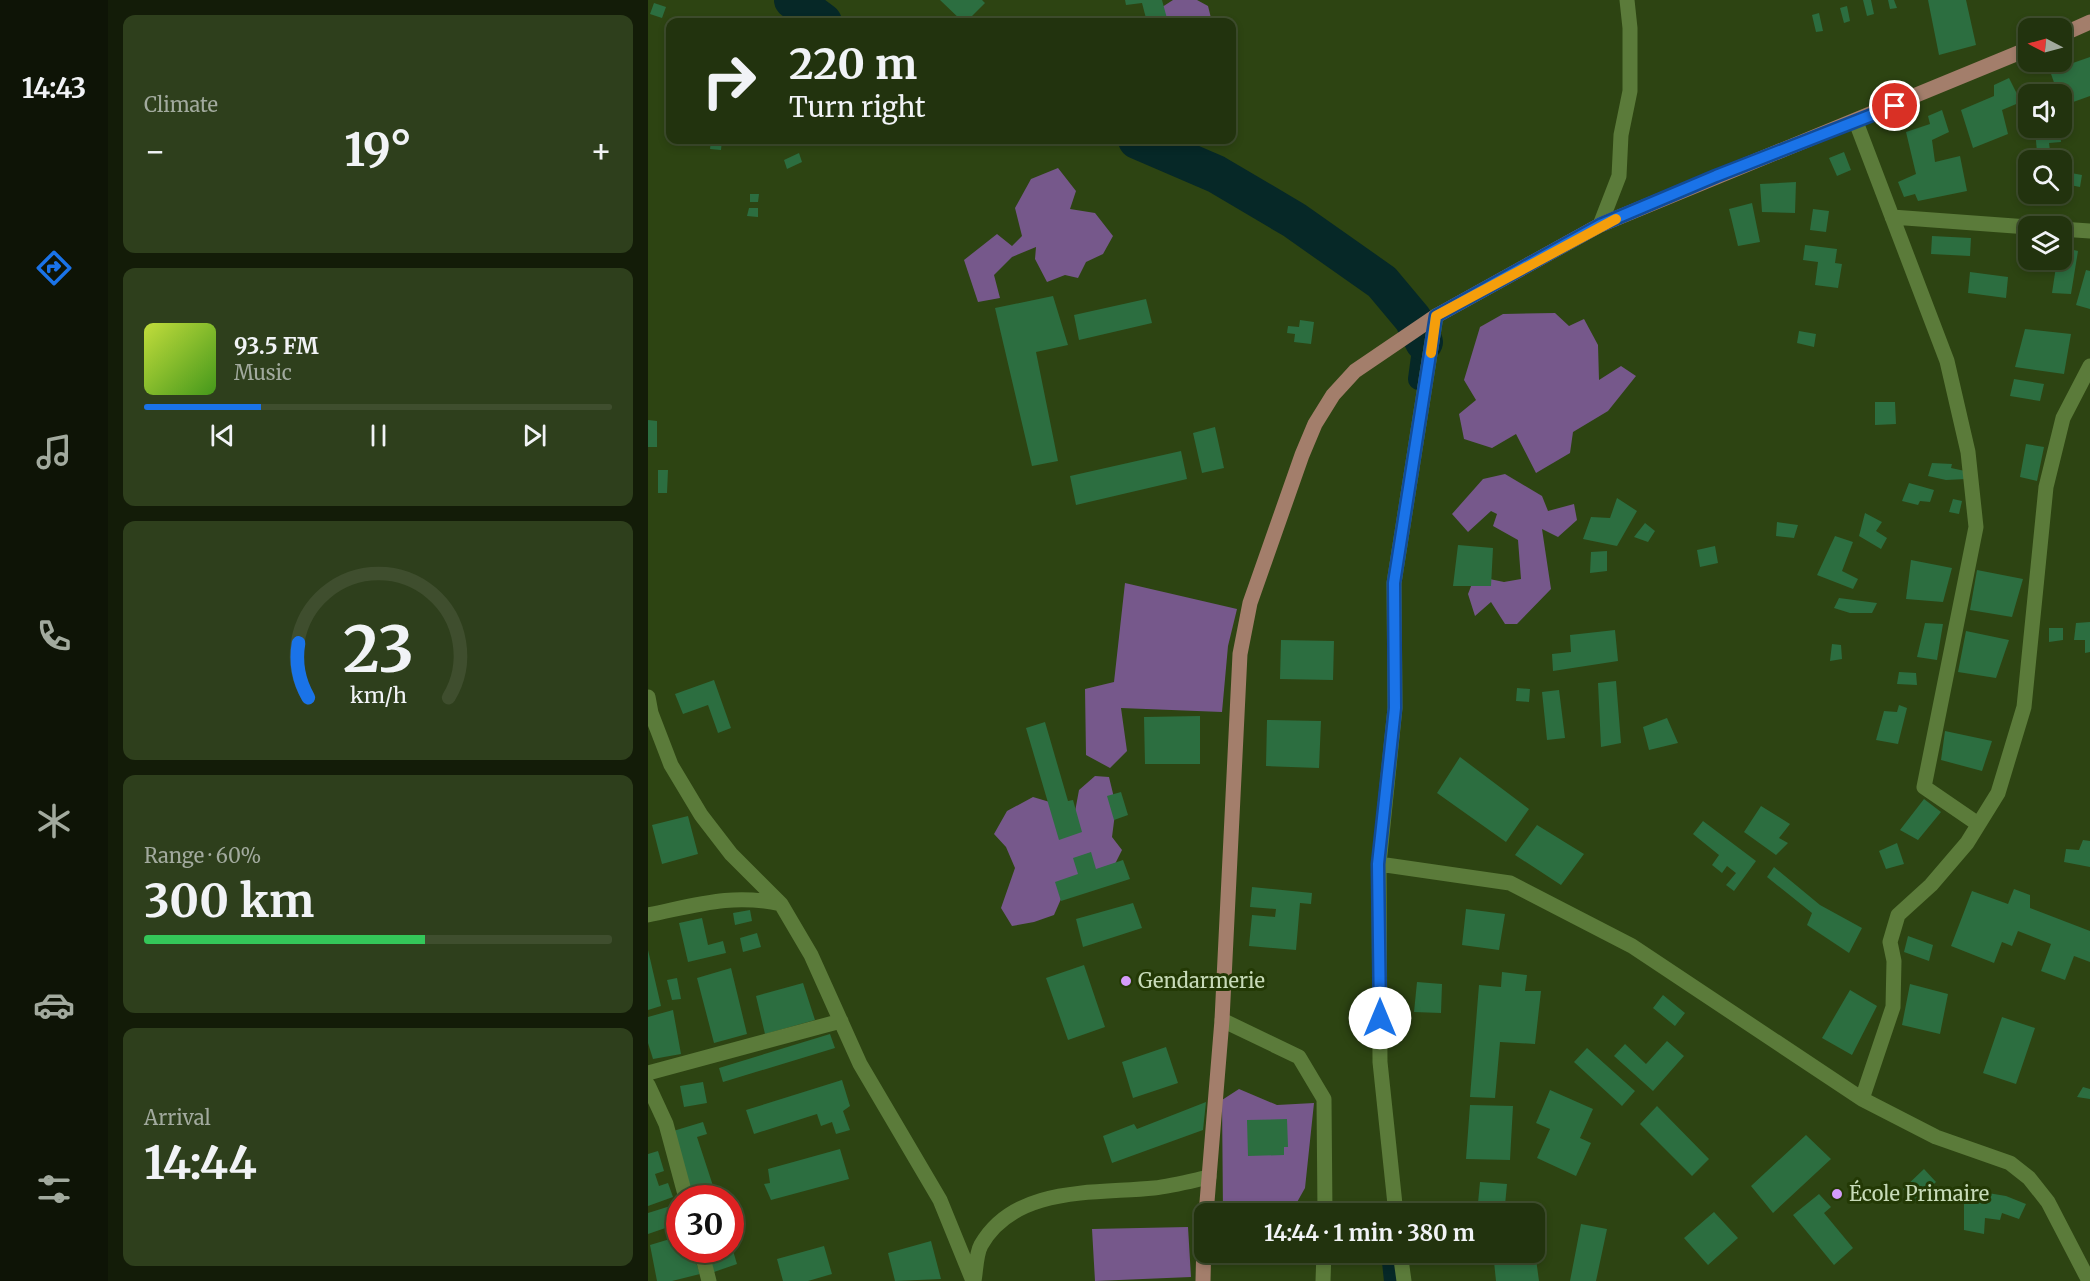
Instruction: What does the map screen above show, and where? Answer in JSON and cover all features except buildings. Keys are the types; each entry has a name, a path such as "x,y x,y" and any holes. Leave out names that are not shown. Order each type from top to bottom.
{"main road":[{"path":"2072,30 2090,22"},
{"path":"1207,1203 1222,1020 1240,654 1244,628 1253,594 1302,455 1315,424 1333,395 1354,371 1436,316 1600,225 1716,176 1856,122 2018,53"},
{"path":"1203,1263 1203,1281"}],"street":[{"path":"1600,225 1619,176 1621,135 1630,91 1630,28 1627,0"},
{"path":"1856,122 1947,362 1968,452 1977,527 1924,787 1978,824"},
{"path":"1892,217 2018,226"},
{"path":"2072,230 2090,231"},
{"path":"1395,1203 1380,1062 1378,864 1395,708 1394,583 1436,316"},
{"path":"1862,1099 1893,1007 1894,961 1890,942 1898,915 1931,885 1978,824 1998,793 2024,707 2046,487 2063,418 2090,366"},
{"path":"648,697 651,713 671,765 701,815 731,854 781,904 811,955 860,1064 940,1200 973,1281"},
{"path":"1378,864 1510,884 1632,946 1862,1099 1936,1137 2010,1163 2029,1178 2048,1202 2089,1281"},
{"path":"648,915 729,899 752,898 781,904"},
{"path":"1222,1020 1299,1057 1324,1099 1325,1203"},
{"path":"648,1073 842,1021"},
{"path":"648,1085 666,1124 682,1185"},
{"path":"973,1281 980,1246 999,1224 1022,1207 1050,1197 1157,1188 1209,1178"},
{"path":"704,1263 709,1281"},
{"path":"1323,1281 1324,1263"},
{"path":"1402,1263 1404,1281"}],"shaded area":[{"path":"1173,0 1197,0 1208,6 1211,18 1157,18 1156,11"},
{"path":"1058,168 1076,191 1070,209 1095,213 1113,236 1103,254 1086,262 1078,278 1065,275 1047,282 1035,259 1036,247 1012,257 994,275 1000,298 978,302 964,260 997,234 1012,246 1022,236 1015,208 1031,179"},
{"path":"1555,313 1569,326 1584,319 1598,345 1599,380 1621,366 1636,376 1608,411 1573,432 1570,453 1536,473 1516,434 1492,448 1464,439 1459,414 1476,400 1464,380 1480,327 1503,314"},
{"path":"1505,474 1542,496 1548,511 1574,504 1577,520 1558,537 1542,529 1551,589 1517,624 1505,624 1491,602 1475,616 1468,594 1475,576 1504,582 1521,579 1518,540 1493,526 1497,514 1491,511 1468,532 1452,514 1483,479"},
{"path":"1125,583 1237,609 1228,646 1222,712 1121,708 1127,751 1110,768 1086,755 1085,689 1114,682"},
{"path":"1095,776 1109,777 1116,806 1112,837 1122,850 1114,866 1068,883 1054,915 1012,926 1001,908 1015,868 1006,847 994,834 1007,811 1033,797 1053,803 1072,828 1079,790"},
{"path":"1239,1089 1277,1105 1314,1103 1305,1188 1297,1203 1223,1203 1222,1100"},
{"path":"1188,1227 1191,1277 1095,1281 1092,1229"}],"waterway":[{"path":"793,0 818,18"},
{"path":"1146,144 1216,174 1294,220 1382,282 1413,319 1424,342"},
{"path":"1419,379 1424,342"},
{"path":"1393,1263 1395,1281"}],"slow traffic":[{"path":"1431,353 1436,316 1600,225 1616,219"}],"place":[{"name":"Gendarmerie","path":"1126,981"},
{"name":"École Primaire","path":"1837,1194"}],"route":[{"path":"1380,1018 1378,864 1395,708 1394,583 1436,316 1600,225 1716,176 1895,106"}]}
